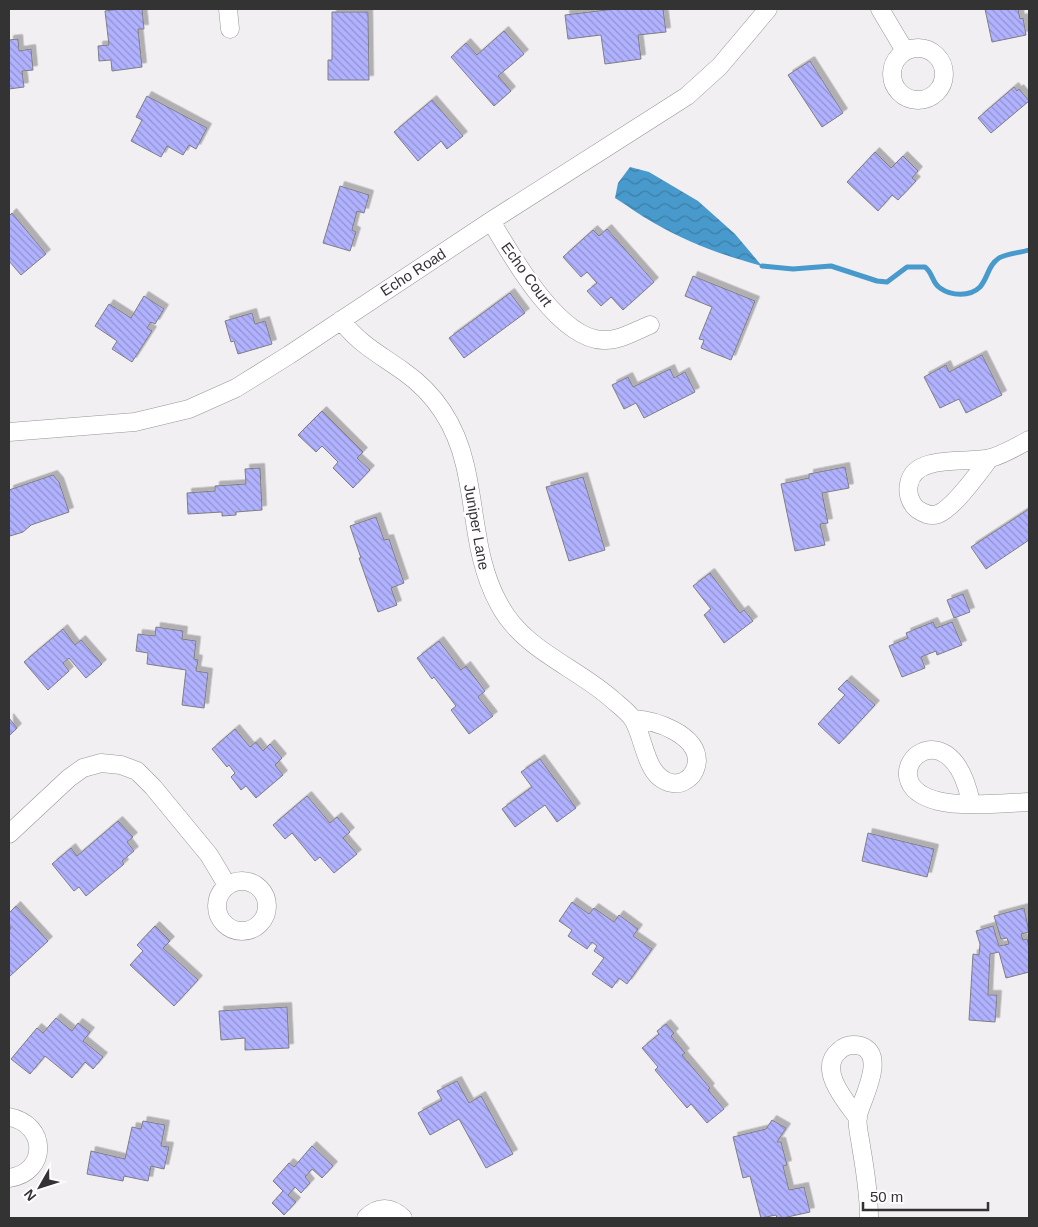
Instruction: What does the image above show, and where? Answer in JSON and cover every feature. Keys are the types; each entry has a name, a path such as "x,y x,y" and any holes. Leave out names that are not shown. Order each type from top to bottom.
{"street":[{"path":"228,9 230,29"},
{"name":"Echo Road","path":"9,432 135,422 189,409 236,388 491,221 687,96 720,66 768,9"},
{"path":"880,9 905,51"},
{"name":"Echo Court","path":"491,221 531,284 561,318 575,330 588,337 602,340 627,335 650,325"},
{"name":"Juniper Lane","path":"341,320 361,343 421,384 449,421 462,449 483,567 491,590 508,619 518,632 533,645 605,693 633,719"},
{"path":"990,458 1029,440"},
{"path":"9,834 76,773 92,765 110,763 129,767 146,778 209,855 228,885"},
{"path":"970,803 1029,802"},
{"path":"9,1116 20,1119 28,1124 35,1133 38,1153 28,1171 20,1176 9,1178"},
{"path":"858,1118 869,1218"},
{"path":"366,1218 376,1210 384,1208 395,1211 403,1218"}],"water":[{"path":"630,167 649,172 698,201 735,234 762,266 680,237 615,198 618,183"}],"building":[{"path":"142,9 144,29 138,29 142,67 112,71 111,60 99,61 98,46 109,45 105,11"},
{"path":"615,9 663,9 666,32 638,35 641,59 605,64 601,35 568,39 565,15"},
{"path":"985,9 1018,9 1020,19 1023,18 1026,35 992,42"},
{"path":"332,12 368,12 369,80 328,80 328,60 332,60"},
{"path":"504,31 524,54 498,76 511,91 494,106 451,57 466,43 477,55"},
{"path":"18,39 19,51 31,49 33,70 22,71 24,87 9,89 9,40"},
{"path":"810,61 843,113 822,127 788,75"},
{"path":"1014,87 1017,91 1019,89 1029,101 991,133 978,118"},
{"path":"147,96 207,128 196,149 189,145 183,155 167,146 161,157 131,141 142,120 136,117"},
{"path":"432,100 463,136 447,149 441,141 418,161 394,132"},
{"path":"875,152 891,168 903,156 918,171 912,178 916,181 898,200 892,195 878,211 847,182"},
{"path":"340,186 369,195 364,213 357,211 352,230 356,232 350,251 323,243"},
{"path":"12,213 46,254 21,275 9,261 9,216"},
{"path":"607,229 654,282 623,310 611,297 601,306 587,291 597,283 587,272 581,277 563,257 593,230 599,236"},
{"path":"693,276 755,301 731,360 701,348 704,340 699,339 712,307 685,296"},
{"path":"510,293 525,313 464,358 449,338"},
{"path":"144,296 164,309 155,324 151,322 147,328 152,331 132,362 112,349 117,341 95,326 109,304 131,318"},
{"path":"252,313 255,324 265,321 272,344 238,354 234,341 231,342 225,321"},
{"path":"982,355 1002,395 966,413 959,399 940,408 924,377 946,365 949,372"},
{"path":"670,369 674,378 685,372 695,392 644,418 636,403 624,409 612,385 628,377 633,387"},
{"path":"322,411 363,452 357,458 370,470 353,488 333,468 338,462 322,446 316,452 298,435"},
{"path":"845,467 849,488 822,493 828,523 820,524 825,545 795,551 781,484 809,478 809,474"},
{"path":"260,468 262,510 236,512 236,515 222,516 222,512 188,514 187,493 215,491 215,486 246,484 245,469"},
{"path":"53,475 59,482 69,512 31,525 23,532 10,536 9,490"},
{"path":"583,477 605,550 569,561 546,487"},
{"path":"1029,509 1029,540 986,569 971,547"},
{"path":"376,517 384,540 389,539 404,583 391,588 397,605 378,612 350,526"},
{"path":"710,573 740,613 744,610 753,621 724,643 704,615 711,609 693,586"},
{"path":"963,594 970,612 954,618 947,600"},
{"path":"933,622 936,628 952,622 962,645 937,655 936,651 921,657 925,668 902,677 889,646 908,638 906,633"},
{"path":"156,627 183,631 182,639 196,641 194,659 198,660 196,671 208,673 204,708 182,705 186,670 147,664 148,653 136,651 138,634 155,636"},
{"path":"63,629 75,645 81,640 102,664 86,678 69,658 63,663 69,671 48,690 24,662"},
{"path":"439,641 461,670 466,666 485,691 478,697 493,716 469,734 451,710 456,706 434,677 432,679 417,658"},
{"path":"847,680 875,705 839,744 818,724 845,695 838,689"},
{"path":"9,718 17,728 9,736"},
{"path":"235,729 250,747 256,742 263,751 270,744 282,758 275,765 283,775 256,798 246,786 241,790 231,777 235,773 229,765 227,767 212,749"},
{"path":"540,759 576,808 557,822 545,805 515,827 502,809 532,787 521,772"},
{"path":"307,796 330,823 337,817 350,832 343,838 357,854 334,873 320,857 315,861 292,833 285,839 273,825"},
{"path":"118,821 133,837 127,842 134,851 122,861 124,864 86,896 79,887 74,891 52,864 71,848 77,856"},
{"path":"868,833 934,849 927,877 862,861"},
{"path":"572,902 589,914 594,908 614,922 619,915 638,929 633,936 652,949 627,984 619,978 612,988 592,974 604,958 594,951 597,946 592,942 587,949 568,936 572,930 559,921"},
{"path":"16,906 48,941 9,977 9,931 11,928 9,925 9,913"},
{"path":"1024,908 1029,932 1021,934 1023,940 1027,939 1029,946 1029,972 1006,978 999,952 990,954 988,995 997,995 995,1022 969,1020 973,954 979,955 980,944 976,931 993,926 999,946 1009,944 1007,938 1001,939 994,916"},
{"path":"155,926 170,941 163,948 198,980 174,1006 130,965 143,951 137,945"},
{"path":"287,1007 289,1048 245,1050 245,1038 221,1040 219,1011"},
{"path":"56,1018 72,1031 78,1023 90,1032 83,1041 103,1057 93,1069 85,1062 72,1078 45,1056 30,1074 11,1059 37,1028 43,1033"},
{"path":"666,1024 674,1033 671,1036 685,1053 682,1055 710,1088 708,1090 724,1109 707,1123 691,1104 687,1108 655,1070 658,1067 642,1048 659,1034 657,1031"},
{"path":"457,1081 469,1103 481,1096 513,1154 486,1168 459,1119 430,1135 418,1113 442,1100 437,1091"},
{"path":"772,1120 786,1128 777,1142 781,1142 787,1165 783,1166 789,1190 804,1187 810,1212 783,1218 777,1218 776,1215 761,1218 750,1176 743,1178 733,1137 766,1129"},
{"path":"143,1121 165,1125 161,1146 169,1147 164,1169 151,1166 148,1181 124,1176 123,1181 87,1174 91,1151 125,1159 132,1127 141,1129"},
{"path":"312,1146 333,1166 322,1178 312,1169 305,1177 310,1183 301,1193 295,1187 288,1195 296,1202 284,1215 272,1203 283,1191 273,1181 289,1163 294,1167"}],"waterway":[{"path":"762,266 793,269 831,266 877,281 887,282 907,267 925,267 930,272 935,283 944,291 966,294 980,287 990,268 999,258 1029,250"}]}
